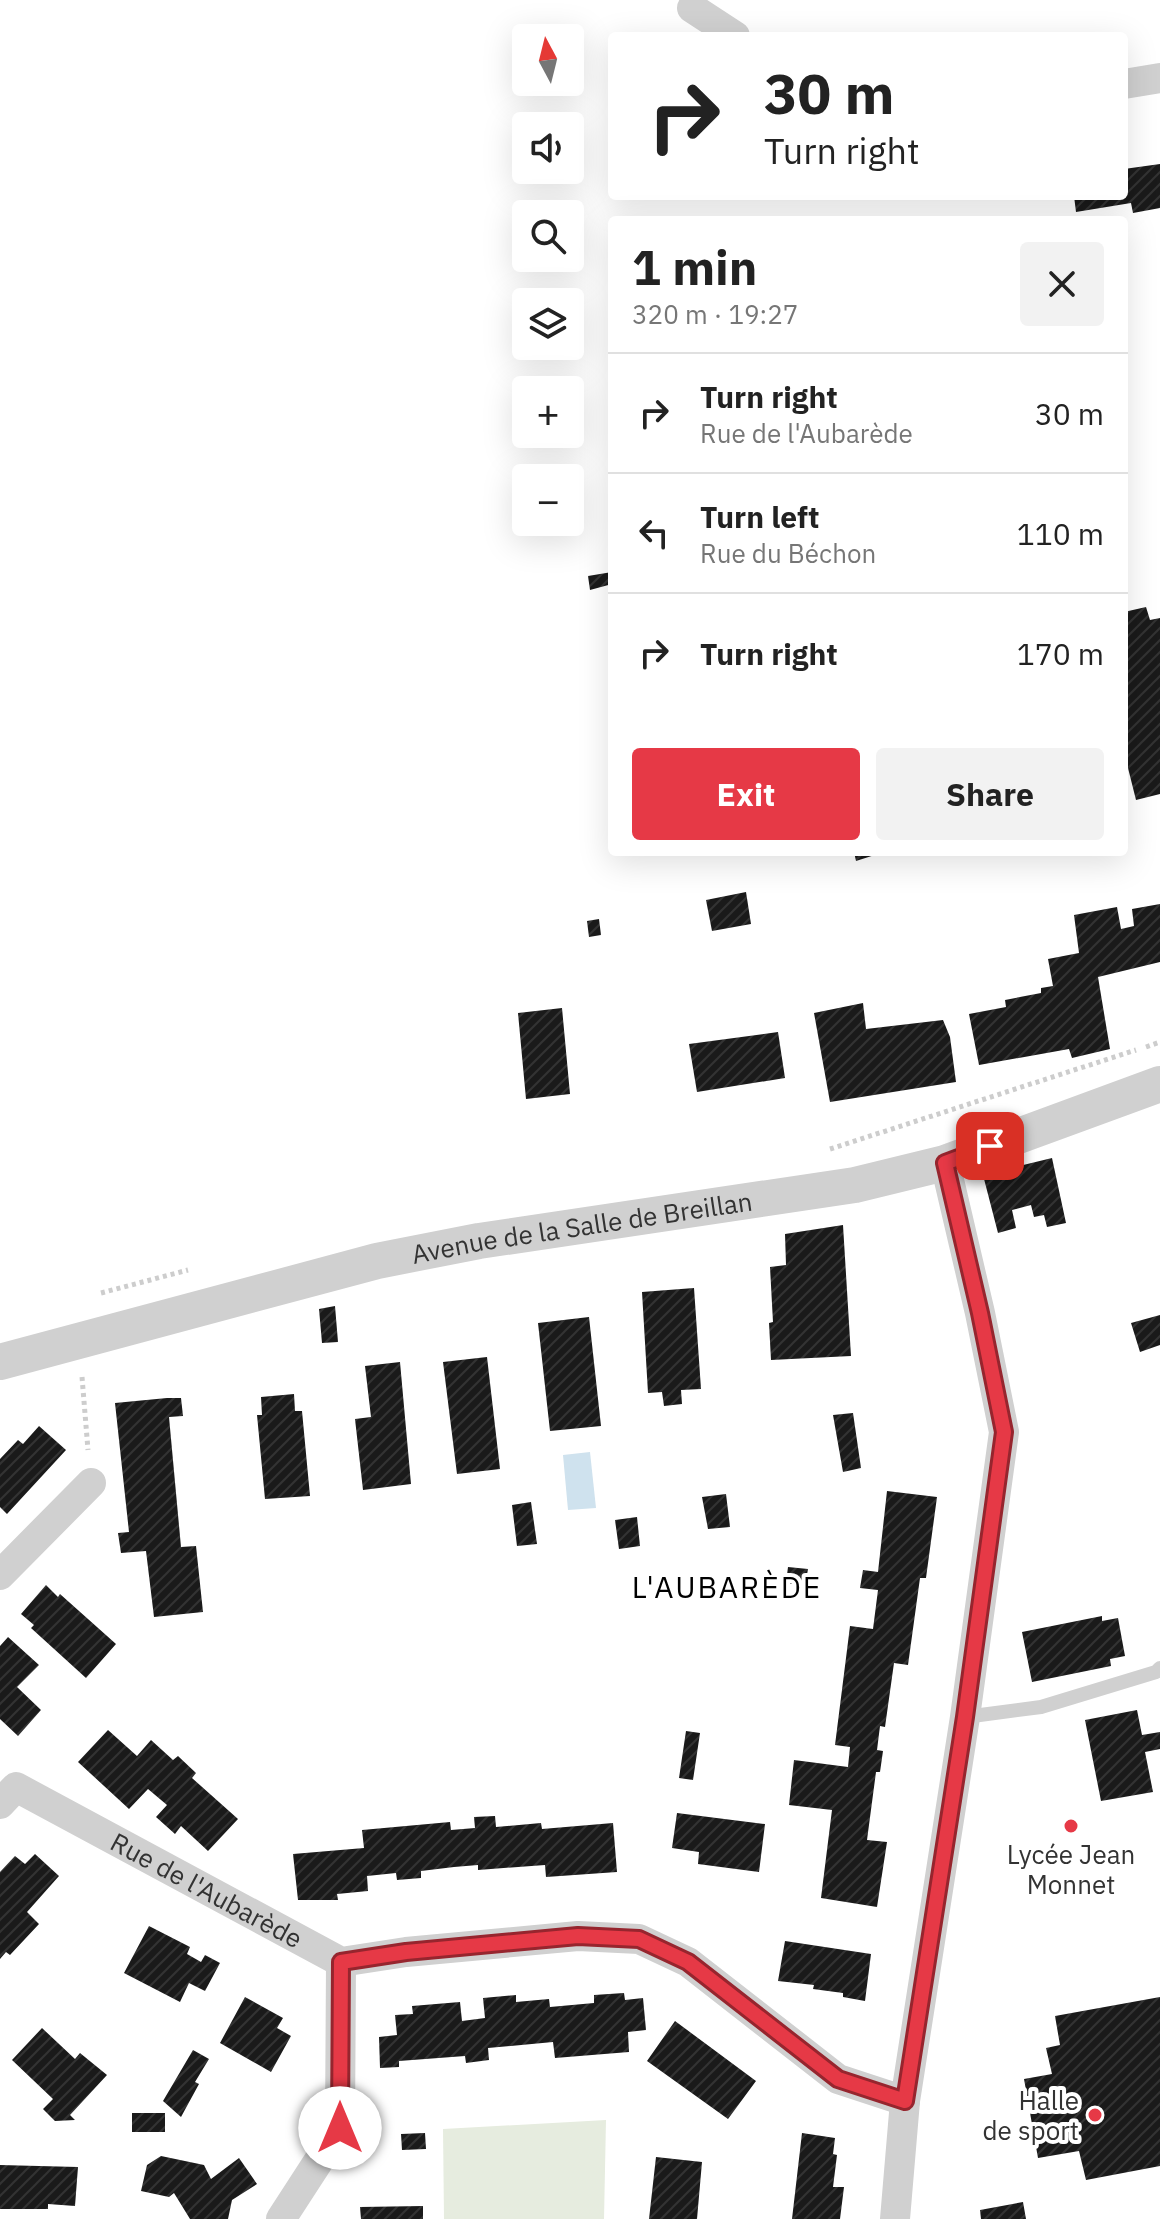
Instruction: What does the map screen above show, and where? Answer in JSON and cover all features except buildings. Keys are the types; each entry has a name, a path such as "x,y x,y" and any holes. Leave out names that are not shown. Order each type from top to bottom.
{"street":[{"path":"689,4 729,32"},
{"path":"1128,83 1160,78"},
{"name":"Avenue de la Salle de Breillan","path":"0,1362 377,1261 479,1241 829,1190 945,1163 1160,1084"},
{"path":"895,2219 905,2101 965,1717 1004,1432 945,1163"},
{"path":"0,1575 91,1483"},
{"name":"Rue de l'Aubarède","path":"5,1787 341,1962"},
{"path":"281,2219 340,2128 341,1962 406,1952 578,1936 639,1939 688,1962 838,2079 905,2101"}],"lane":[{"path":"965,1717 1041,1707 1156,1672 1160,1668"}],"path":[{"path":"826,1150 1160,1042"},
{"path":"78,1340 91,1483"}],"shaded area":[{"path":"606,2120 604,2219 444,2219 443,2129"}],"water":[{"path":"590,1452 596,1508 568,1510 563,1455"}],"place":[{"name":"Lycée Jean Monnet","path":"1071,1826"},
{"name":"Halle de sport","path":"1095,2115"}],"district":[{"name":"L'AUBARÈDE","path":"727,1586"}],"route":[{"path":"340,2128 341,1962 406,1952 578,1936 639,1939 688,1962 838,2079 905,2101 965,1717 1004,1432 945,1163 990,1146"}]}
